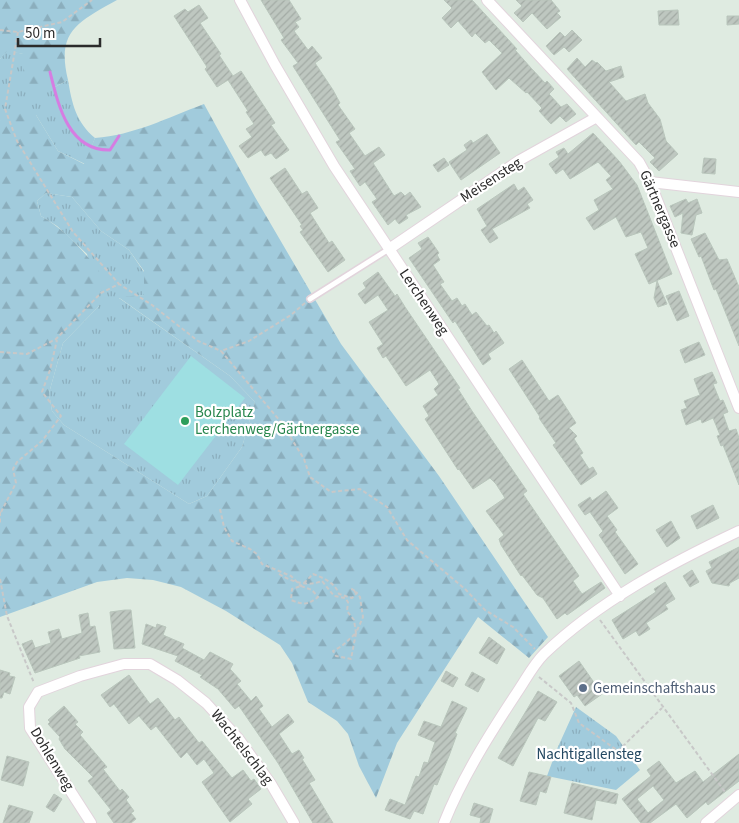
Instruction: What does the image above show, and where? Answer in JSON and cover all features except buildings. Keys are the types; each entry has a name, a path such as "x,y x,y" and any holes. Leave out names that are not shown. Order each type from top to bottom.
{"street":[{"name":"Lerchenweg","path":"240,0 275,65 334,166 620,596"},
{"name":"Gärtnergasse","path":"487,0 639,162 650,182 739,408"},
{"name":"Meisensteg","path":"389,249 520,160 597,117"},
{"path":"650,182 739,192"},
{"path":"444,823 453,801 500,718 531,670 543,656 594,612 697,550 739,531"},
{"name":"Wachtelschlag","path":"38,692 80,676 124,664 150,664 177,680 206,702 238,738 266,776 294,823"},
{"name":"Dohlenweg","path":"38,692 30,707 30,728 91,823"},
{"path":"706,823 735,798"}],"lane":[{"path":"310,299 389,249"}],"path":[{"path":"0,30 18,32 62,22 92,0"},
{"path":"18,32 6,110 17,141 73,232 119,284 152,305 198,341 221,351 281,422 304,459 310,477 331,492 360,489 387,507 408,540 485,610 513,628 543,656"},
{"path":"0,352 27,354 58,338 101,293 119,284"},
{"path":"221,351 249,341 290,315 310,299"},
{"path":"0,522 0,512 16,482 13,469 17,462 42,441 62,416 42,392 58,338"},
{"path":"220,509 224,527 232,542 250,549 256,554 262,564 291,576 297,582 301,586 312,590 318,597 312,603 301,605 291,600 292,589 301,586 305,583 313,574 337,588 339,594 352,598 355,595 360,598 362,617 356,632 342,646 333,651 336,656 351,659 356,632 356,626 347,611 348,602 345,598 334,596 322,581 305,583 297,582"},
{"path":"0,579 7,616 38,692"},
{"path":"594,612 662,708 735,798"},
{"path":"531,670 572,703 579,724 618,751 662,708"}],"green space":[{"path":"0,0 117,0 91,15 73,30 65,50 68,80 53,88 23,84 23,54 7,51 0,59"},
{"path":"7,50 23,54 53,88 68,80 71,97 79,119 95,138 85,164 58,151 36,115 0,121 0,59"},
{"path":"204,104 255,197 341,344 439,476 548,637 529,658 478,617 397,743 376,798 359,766 348,734 337,721 308,702 292,663 280,645 226,611 181,587 153,580 127,578 97,582 0,617 0,121 13,107 36,115 58,151 84,164 95,138 137,130","holes":["46,193 72,197 101,231 129,250 144,271 144,295 118,297 230,376 255,402 242,447 207,496 189,504 64,425 52,411 49,393 63,343 99,306 103,277 75,243 59,228 41,216 37,201"]},
{"path":"46,193 72,197 101,231 129,250 144,272 144,295 119,298 230,376 255,402 242,447 207,496 189,504 64,425 52,411 49,393 63,343 99,306 87,254 57,226 41,216 37,201"},
{"name":"Nachtigallensteg","path":"576,707 616,736 640,770 616,790 547,776"}],"shaded area":[{"name":"Bolzplatz Lerchenweg/Gärtnergasse","path":"191,356 245,398 178,485 124,444"}],"waterway":[{"path":"50,72 61,111 67,123 84,143 96,148 110,150 119,136"}],"place":[{"name":"Bolzplatz Lerchenweg/Gärtnergasse","path":"185,421"},
{"name":"Gemeinschaftshaus","path":"583,688"}]}
